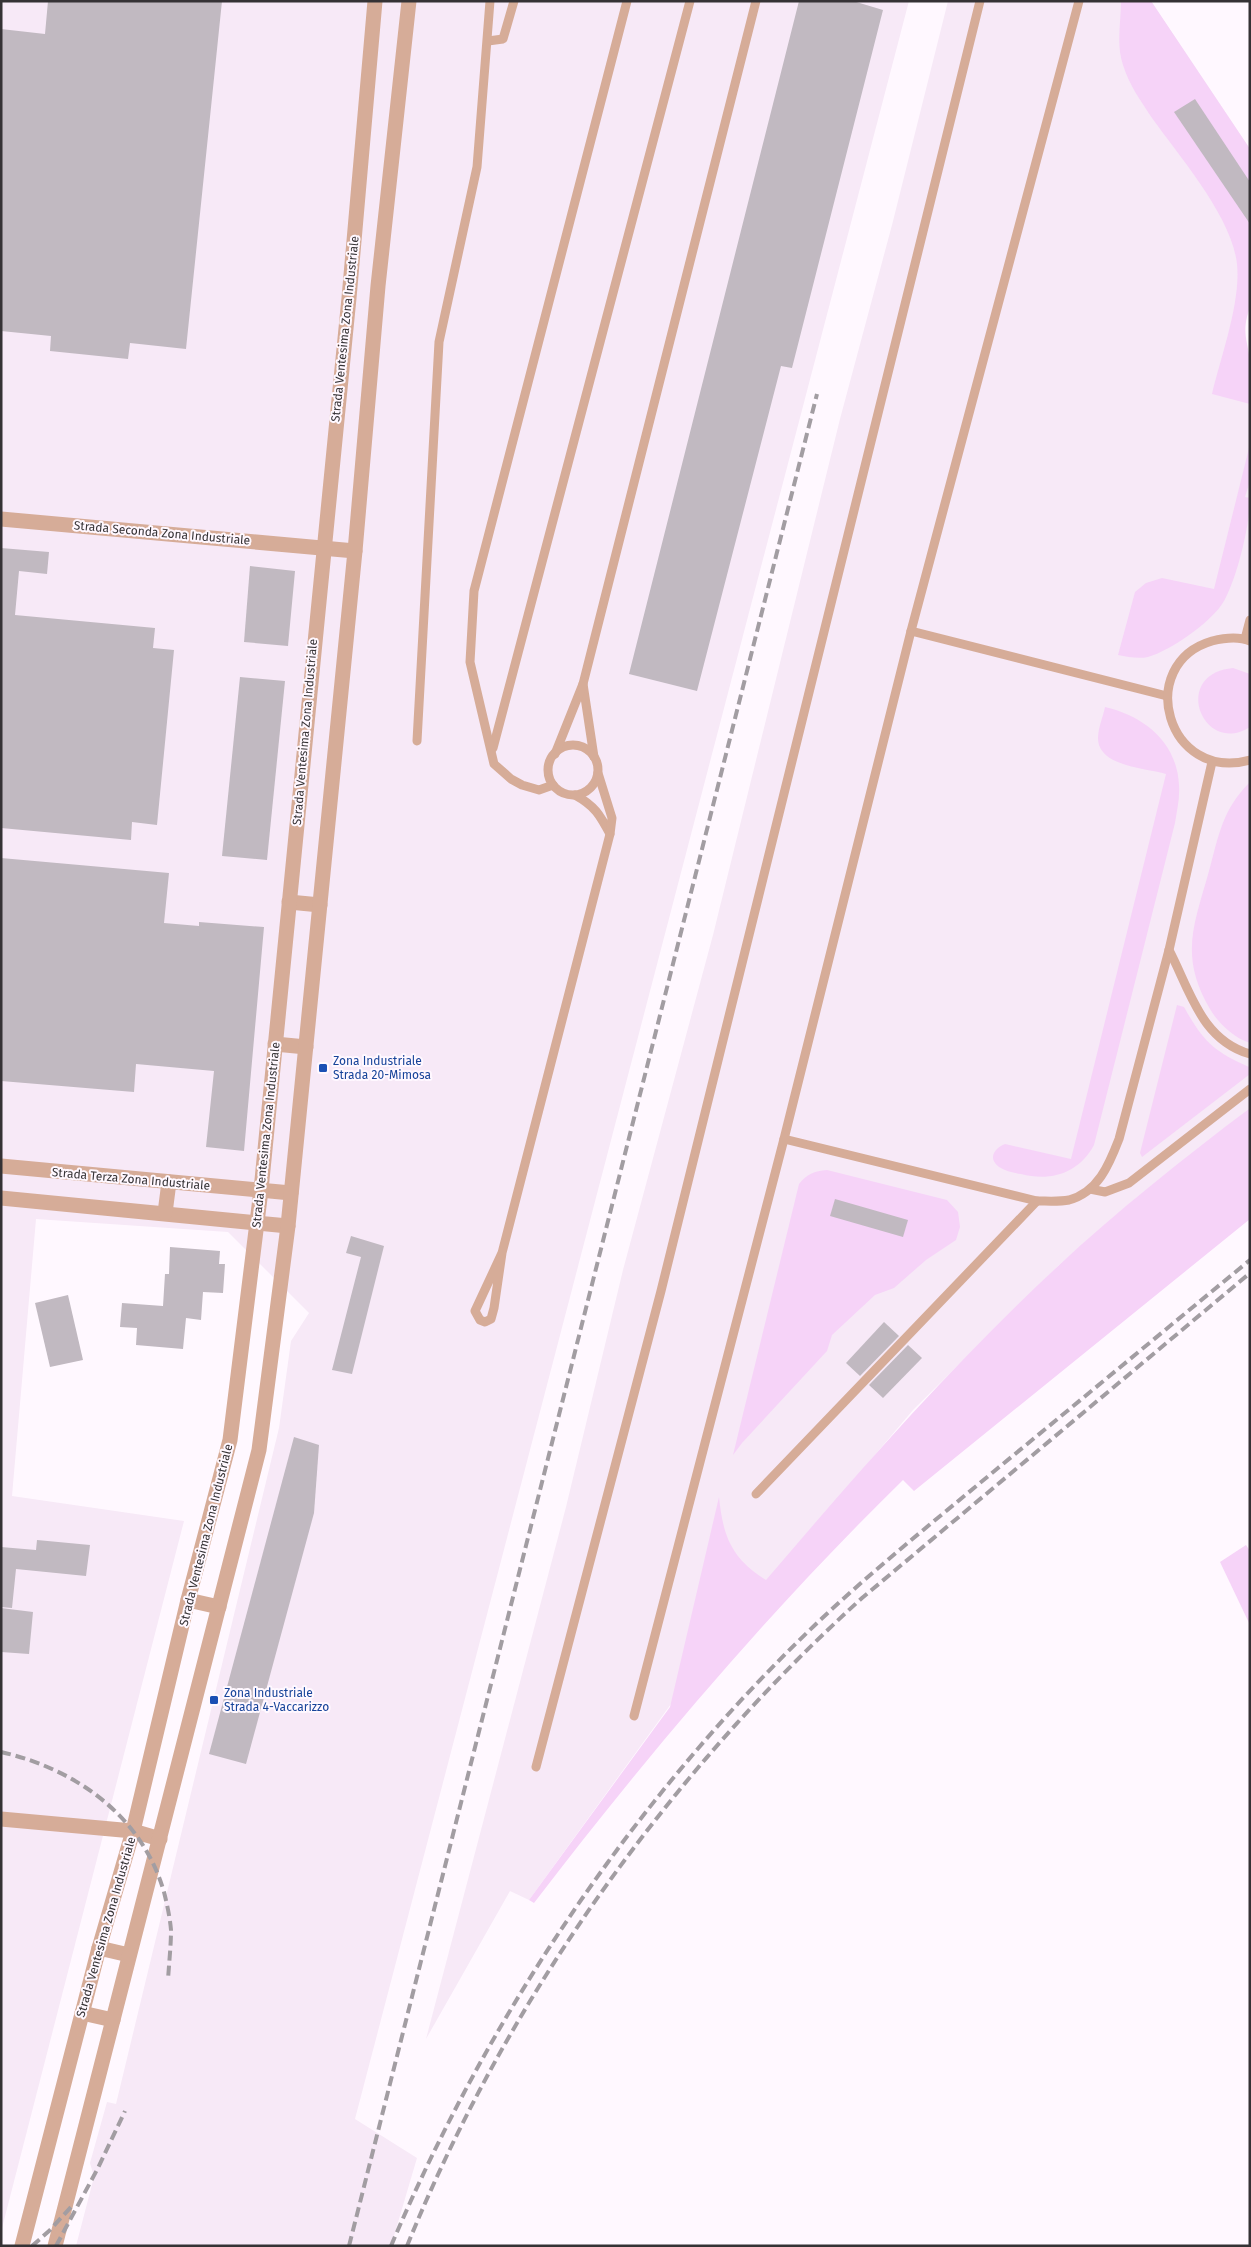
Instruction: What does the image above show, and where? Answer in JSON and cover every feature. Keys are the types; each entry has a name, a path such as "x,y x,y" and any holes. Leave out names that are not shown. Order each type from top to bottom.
{"street":[{"name":"Strada Ventesima Zona Industriale","path":"22,2246 99,1948 133,1831 188,1600 230,1440 258,1223 349,298 375,1"},
{"path":"55,2246 259,1450 288,1226 355,551 378,286 409,1"},
{"name":"Strada Seconda Zona Industriale","path":"1,519 355,551"},
{"path":"289,902 320,906"},
{"path":"276,1044 306,1047"},
{"name":"Strada Terza Zona Industriale","path":"1,1166 291,1193"},
{"path":"164,1213 169,1182"},
{"path":"1,1198 288,1226"},
{"path":"188,1600 219,1607"},
{"path":"1,1818 133,1831 160,1839"},
{"path":"99,1948 129,1955"},
{"path":"82,2013 112,2020"}],"lane":[{"path":"417,741 440,342 478,167 490,1"},
{"path":"488,41 504,39 514,1"},
{"path":"553,785 539,790 522,785 511,779 494,764 470,662 474,591 627,1"},
{"path":"492,751 690,1"},
{"path":"610,834 599,812 588,802 576,795 567,794 553,785 548,769 583,684 756,1"},
{"path":"536,1767 661,1291 980,1"},
{"path":"634,1716 784,1139 911,631 1079,1"},
{"path":"1250,620 1247,640 1223,638 1202,644 1185,657 1172,675 1167,696 1169,717 1178,737 1193,752 1212,762 1236,764 1250,760"},
{"path":"911,631 1167,696"},
{"path":"502,1253 475,1311 480,1320 485,1322 491,1319 494,1308 502,1253 610,834 612,818 594,757 583,684"},
{"path":"555,754 562,748 580,746 588,750 594,757"},
{"path":"784,1139 1037,1201 1068,1200 1090,1189 1107,1169 1119,1139 1169,950 1212,762"},
{"path":"576,795 591,788 598,773"},
{"path":"1169,950 1194,1004 1209,1028 1222,1040 1250,1054"},
{"path":"1090,1189 1105,1192 1129,1183 1250,1090"},
{"path":"756,1494 1037,1201"}],"shaded area":[{"path":"1,1 909,1 355,2119 417,2158 391,2246 76,2246 94,2177 90,2163 107,2102 116,2104 279,1428 291,1341 309,1313 228,1232 36,1219 12,1496 184,1521 1,2232"},
{"path":"948,1 1151,1 1250,149 1250,306 1245,322 1245,340 1250,359 1250,1108 1136,1198 1058,1266 913,1410 713,1646 529,1900 510,1891 426,2039 566,1507 623,1270 713,935 840,419 892,225"},
{"path":"1121,1 1151,1 1250,149 1250,306 1245,328 1250,360 1250,404 1212,394 1236,295 1237,264 1233,246 1226,227 1215,207 1190,169 1152,118 1129,79 1123,65 1120,50"},
{"path":"1250,444 1250,481 1245,497 1250,498 1248,522 1234,579 1224,601 1201,626 1168,649 1144,658 1118,655 1135,592 1146,583 1162,578 1214,589"},
{"path":"1233,668 1250,674 1250,727 1233,733 1219,731 1207,723 1200,711 1198,697 1202,684 1214,673"},
{"path":"1105,707 1119,711 1145,724 1165,744 1177,770 1179,799 1175,823 1094,1145 1088,1155 1072,1169 1053,1176 1032,1176 999,1167 993,1160 994,1154 998,1148 1005,1144 1071,1159 1166,774 1125,765 1106,755 1100,748 1098,738"},
{"path":"1250,782 1250,1043 1232,1034 1222,1025 1210,1009 1200,990 1195,973 1192,940 1198,908 1219,834 1227,813"},
{"path":"1177,1005 1184,1007 1203,1037 1210,1044 1226,1056 1249,1067 1250,1074 1142,1157 1140,1153"},
{"path":"1250,1108 1250,1219 914,1491 903,1480 757,1632 621,1792 534,1903 529,1900 670,1707 719,1497 726,1535 731,1545 744,1563 766,1580 907,1419 1018,1304 1127,1205"},
{"path":"827,1170 947,1200 958,1212 960,1227 956,1240 926,1260 894,1288 875,1295 832,1335 827,1351 733,1455 799,1184 811,1174"},
{"path":"1246,1545 1250,1551 1250,1625 1220,1562"}],"building":[{"path":"48,1 222,1 186,349 130,343 128,359 50,351 51,336 1,331 1,29 45,34"},
{"path":"799,1 853,1 883,10 792,368 781,366 697,691 629,674"},
{"path":"1195,99 1250,182 1250,224 1174,112"},
{"path":"1,548 49,552 47,574 19,571 15,615 155,628 153,648 174,650 157,825 132,822 131,840 1,828"},
{"path":"250,566 295,571 288,646 244,642"},
{"path":"240,677 285,681 267,860 222,856"},
{"path":"1,858 169,873 164,923 199,926 199,922 264,927 244,1151 206,1147 214,1071 136,1064 134,1092 1,1081"},
{"path":"835,1199 908,1220 903,1237 830,1216"},
{"path":"351,1236 384,1246 352,1374 332,1370 361,1257 346,1253"},
{"path":"170,1247 220,1251 219,1264 225,1264 223,1293 203,1292 201,1320 186,1318 183,1349 136,1345 137,1328 120,1327 122,1303 163,1306 165,1274 169,1274"},
{"path":"68,1295 83,1360 50,1367 35,1303"},
{"path":"884,1322 899,1336 860,1376 846,1363"},
{"path":"908,1345 922,1358 883,1398 869,1385"},
{"path":"294,1437 319,1445 314,1513 246,1764 209,1754"},
{"path":"37,1540 90,1545 86,1576 16,1569 12,1608 1,1607 1,1547 36,1550"},
{"path":"1,1608 33,1612 29,1654 1,1652"}],"railway":[{"path":"349,2246 817,394"},
{"path":"391,2246 430,2160 473,2075 521,1993 572,1913 627,1836 686,1762 749,1691 816,1624 860,1584 1250,1260"},
{"path":"407,2246 447,2155 493,2066 543,1980 598,1897 658,1817 722,1740 790,1667 862,1598 1250,1273"},
{"path":"1,1752 55,1770 80,1784 123,1819 140,1840 154,1865 167,1906 171,1930 168,1980"},
{"path":"56,2246 98,2168 125,2111"},
{"path":"32,2246 71,2207"}],"place":[{"name":"Zona Industriale Strada 20-Mimosa","path":"323,1068"},
{"name":"Zona Industriale Strada 4-Vaccarizzo","path":"214,1700"}]}
